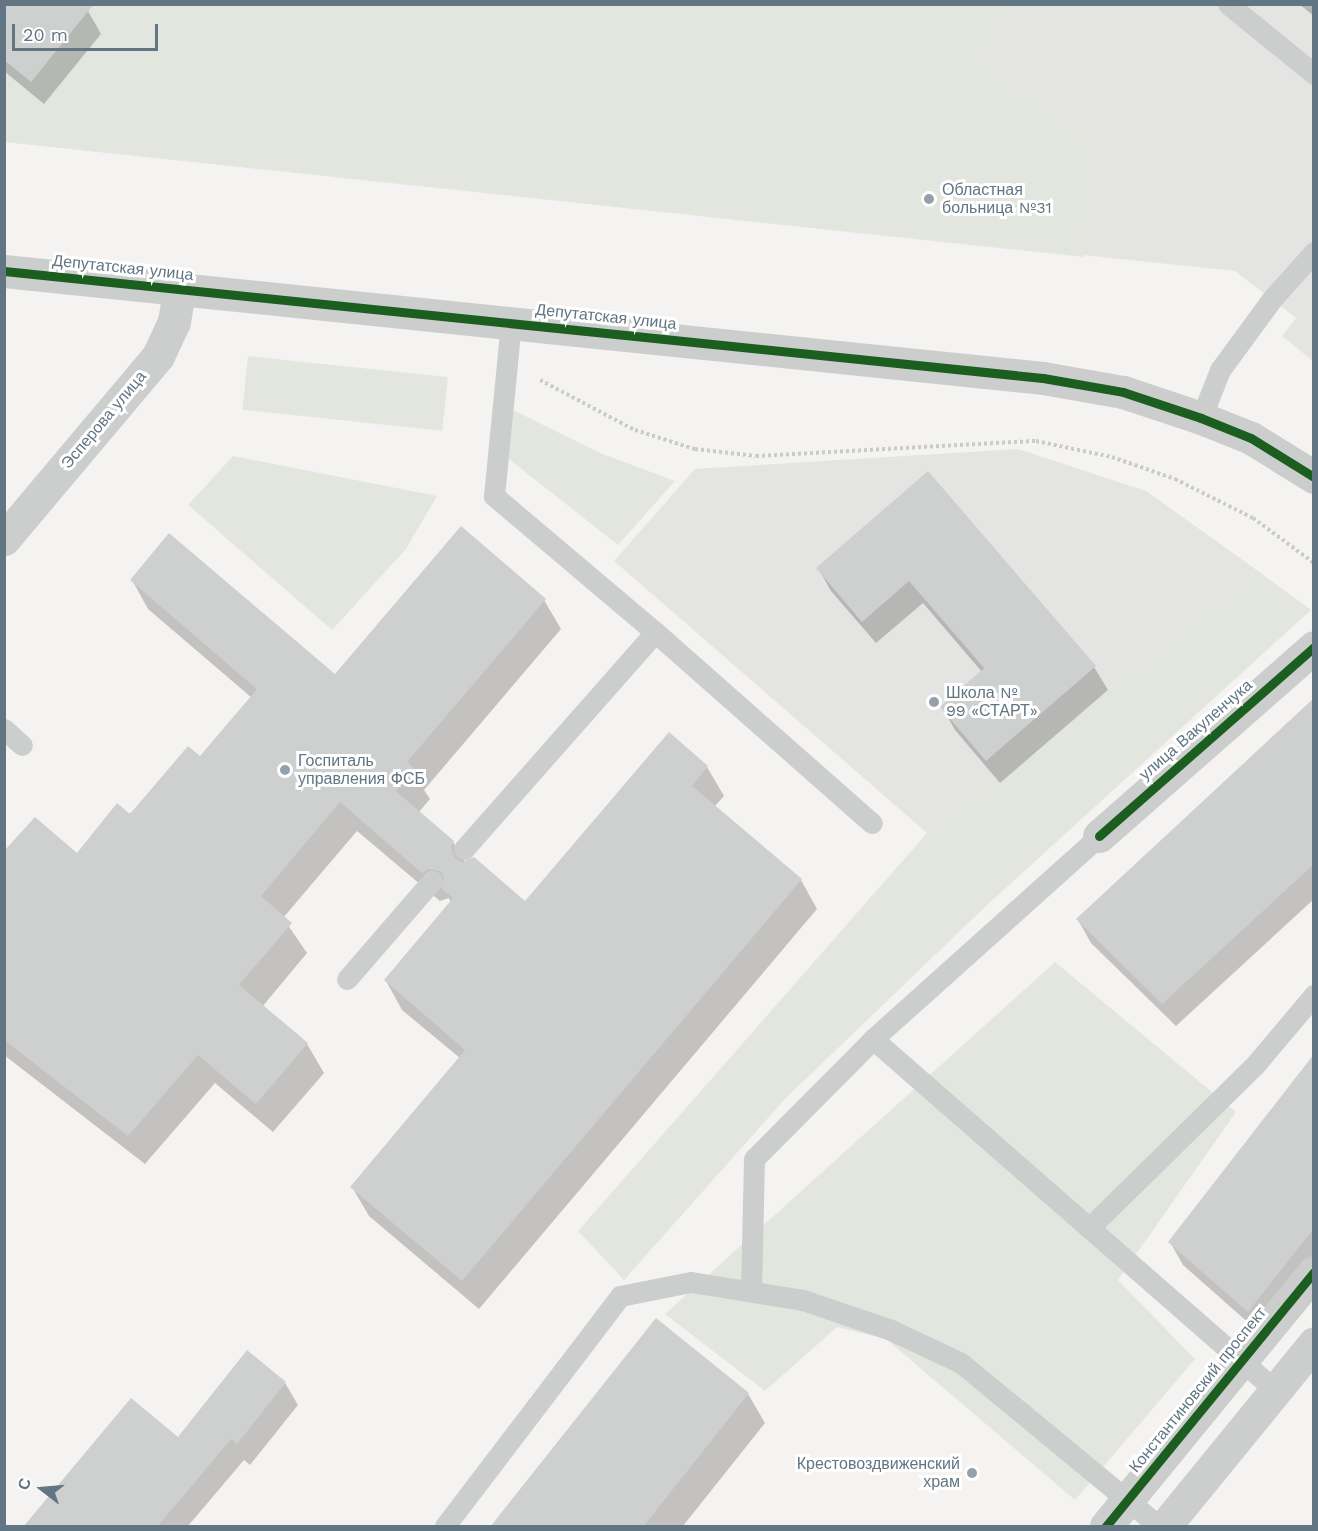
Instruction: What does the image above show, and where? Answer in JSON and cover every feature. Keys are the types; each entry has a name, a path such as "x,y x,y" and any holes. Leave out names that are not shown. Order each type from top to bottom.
{"street":[{"name":"Депутатская улица","path":"4,271 1043,378 1123,392 1200,418 1251,438 1314,477"},
{"name":"Эсперова улица","path":"4,538 158,356 174,322 179,289"},
{"name":"улица Вакуленчука","path":"1098,836 1314,647"},
{"name":"Константиновский проспект","path":"1106,1527 1314,1272"},
{"path":"1165,1527 1314,1343"}],"lane":[{"path":"1228,4 1314,74"},
{"path":"1200,418 1220,370 1272,299 1314,252"},
{"path":"511,322 494,496 655,632 872,823"},
{"path":"464,849 655,632"},
{"path":"4,729 22,745"},
{"path":"750,1291 754,1159 873,1039 1098,836"},
{"path":"347,979 432,881"},
{"path":"1089,1228 1255,1065 1314,995"},
{"path":"873,1039 1275,1390"},
{"path":"444,1527 620,1296 691,1282 803,1300 891,1330 961,1363 1159,1527"}],"path":[{"path":"507,363 635,430 695,449 756,456 1036,441 1112,458 1175,479 1253,518 1314,563"}],"shaded area":[{"name":"Областная больница №31","path":"5,5 1313,5 1313,361 1282,336 1296,318 1235,271 5,142"},
{"name":"Областная больница №31","path":"5,5 1018,5 990,41 986,64 1087,135 1084,257 5,142"},
{"path":"248,356 448,377 442,431 242,410"},
{"path":"511,409 600,453 675,481 618,545 505,456"},
{"name":"Школа № 99 «СТАРТ»","path":"1018,449 1146,491 1258,571 927,833 614,561 695,469"},
{"path":"233,456 437,496 406,549 332,630 188,505"},
{"path":"1258,571 1311,610 986,906 785,1099 624,1280 578,1231 927,833"},
{"path":"1055,962 1236,1112 1118,1280 1195,1359 1075,1500 886,1339 837,1327 765,1391 665,1314"}],"building":[{"path":"4,4 94,4 31,82 4,60"},
{"path":"928,471 1096,666 986,761 940,707 984,668 909,581 862,622 816,568"},
{"path":"461,526 546,599 407,762 414,769 396,791 454,841 451,847 455,858 462,862 474,857 525,901 669,732 708,766 692,786 802,879 462,1281 350,1187 465,1050 384,980 453,898 442,889 444,877 440,871 428,869 422,873 340,802 261,896 292,923 239,985 308,1043 256,1104 198,1055 128,1136 4,1040 4,851 35,817 77,853 117,803 130,814 188,746 200,756 257,689 130,580 169,533 335,674"},
{"path":"1314,698 1314,864 1162,1004 1076,919"},
{"path":"1314,1054 1314,1228 1248,1312 1168,1242"},
{"path":"656,1318 749,1393 643,1527 490,1527"},
{"path":"247,1350 286,1382 237,1444 231,1439 157,1527 23,1527 131,1398 178,1437"}],"cycle path":[{"path":"4,271 1043,378 1123,392 1201,418 1251,438 1314,477"},
{"path":"1099,836 1314,647"},
{"path":"1106,1526 1314,1272"}],"place":[{"name":"Областная больница №31","path":"929,199"},
{"name":"Школа № 99 «СТАРТ»","path":"934,702"},
{"name":"Госпиталь управления ФСБ","path":"285,770"},
{"name":"Крестовоздвиженский храм","path":"972,1473"}]}
